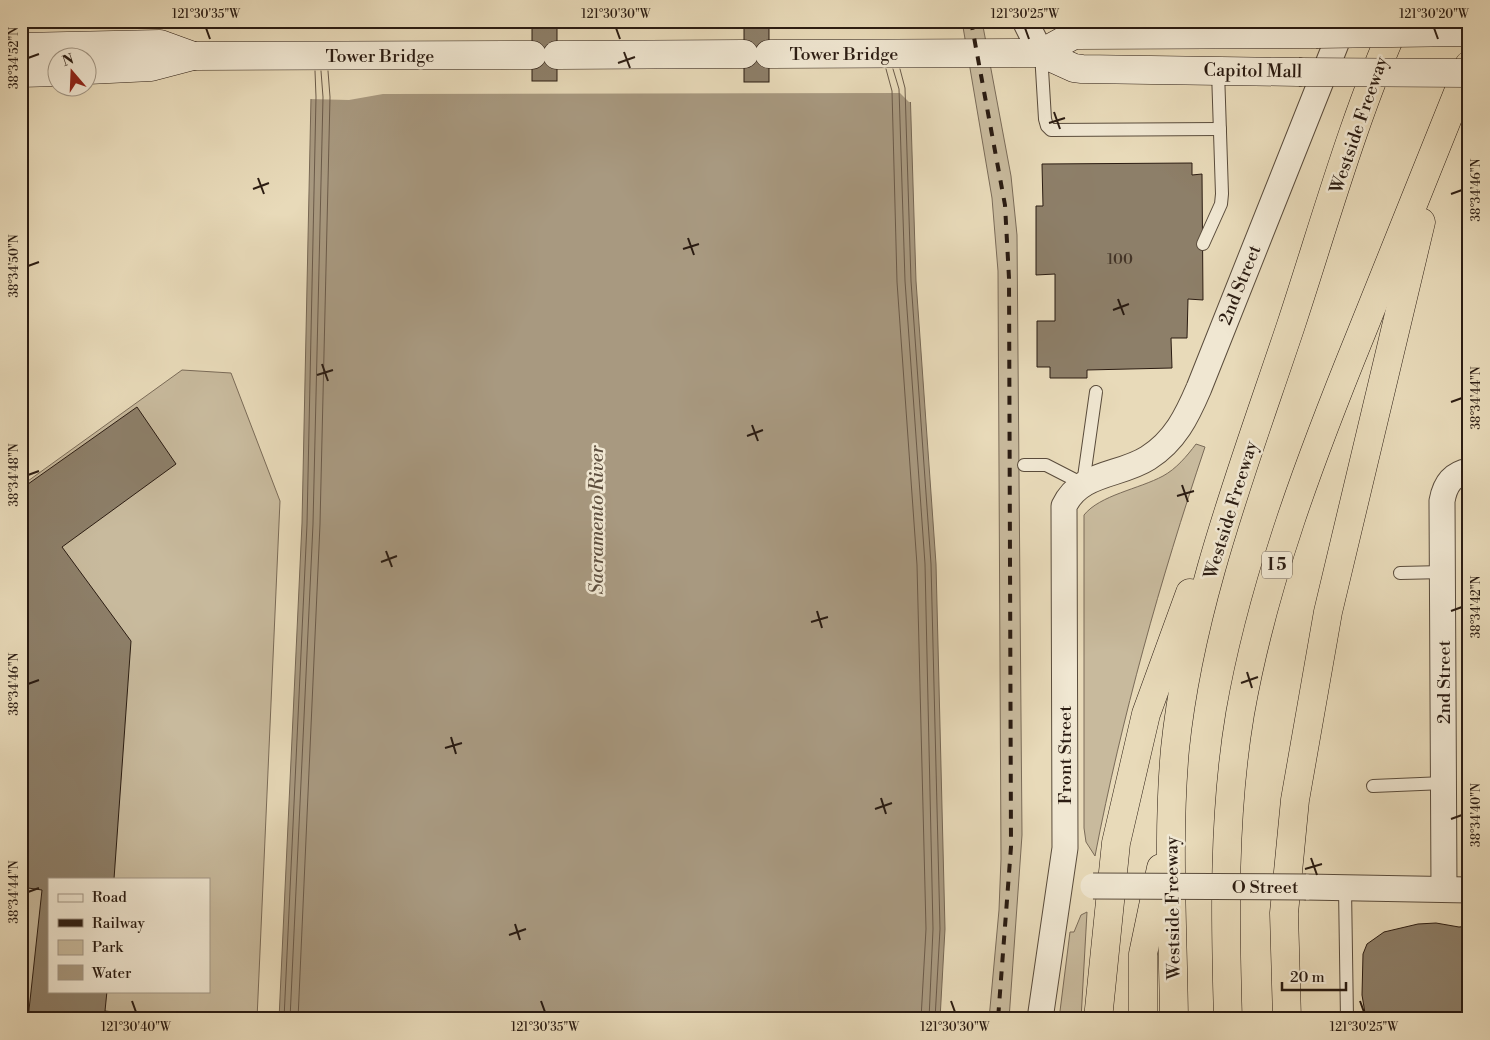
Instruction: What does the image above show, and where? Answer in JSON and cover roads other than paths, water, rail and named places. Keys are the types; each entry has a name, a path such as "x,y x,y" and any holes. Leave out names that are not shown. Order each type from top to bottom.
{"highway":[{"name":"Westside Freeway","path":"1174,1019 1171,820 1175,749 1187,668 1208,583 1231,505 1366,98 1397,21"},
{"name":"I 5","path":"1228,1019 1225,914 1230,811 1240,715 1263,612 1320,437 1469,65"},
{"path":"1287,1019 1284,913 1298,781 1328,612 1440,136"},
{"path":"1098,1019 1116,843 1146,714 1186,603 1231,505"},
{"path":"1143,1019 1143,954 1171,820"}],"main road":[{"name":"Capitol Mall","path":"1041,53 1074,35 1316,34 1355,25 1469,32"},
{"path":"21,47 160,44 193,56"},
{"name":"Capitol Mall","path":"919,54 1041,53 1074,68 1082,69 1469,73"},
{"name":"Tower Bridge","path":"193,56 919,54"},
{"path":"98,70 151,68 193,56"},
{"path":"21,73 48,72"}],"street":[{"path":"1025,21 1041,53"},
{"path":"1344,73 1355,25"},
{"name":"2nd Street","path":"1078,488 1146,459 1166,444 1182,424 1355,25"},
{"name":"2nd Street","path":"1444,889 1444,572 1442,501 1444,492 1460,475"},
{"name":"Front Street","path":"1040,1019 1065,848 1063,513 1078,488"},
{"name":"O Street","path":"1061,884 1093,886 1469,890"}],"lane":[{"path":"1041,53 1045,119 1047,126 1051,130 1220,129"},
{"path":"1202,244 1221,204 1218,71"},
{"path":"1024,465 1046,465 1078,488 1096,392"},
{"path":"1400,573 1444,572"},
{"path":"1373,786 1444,783"},
{"path":"1345,888 1347,1019"}],"water":[{"name":"Sacramento River","path":"306,21 910,87 916,281 936,564 945,929 940,1019 279,1019 302,523 311,97"}],"railway":[{"path":"971,21 1005,205 1009,278 1011,847 998,1019"}]}
